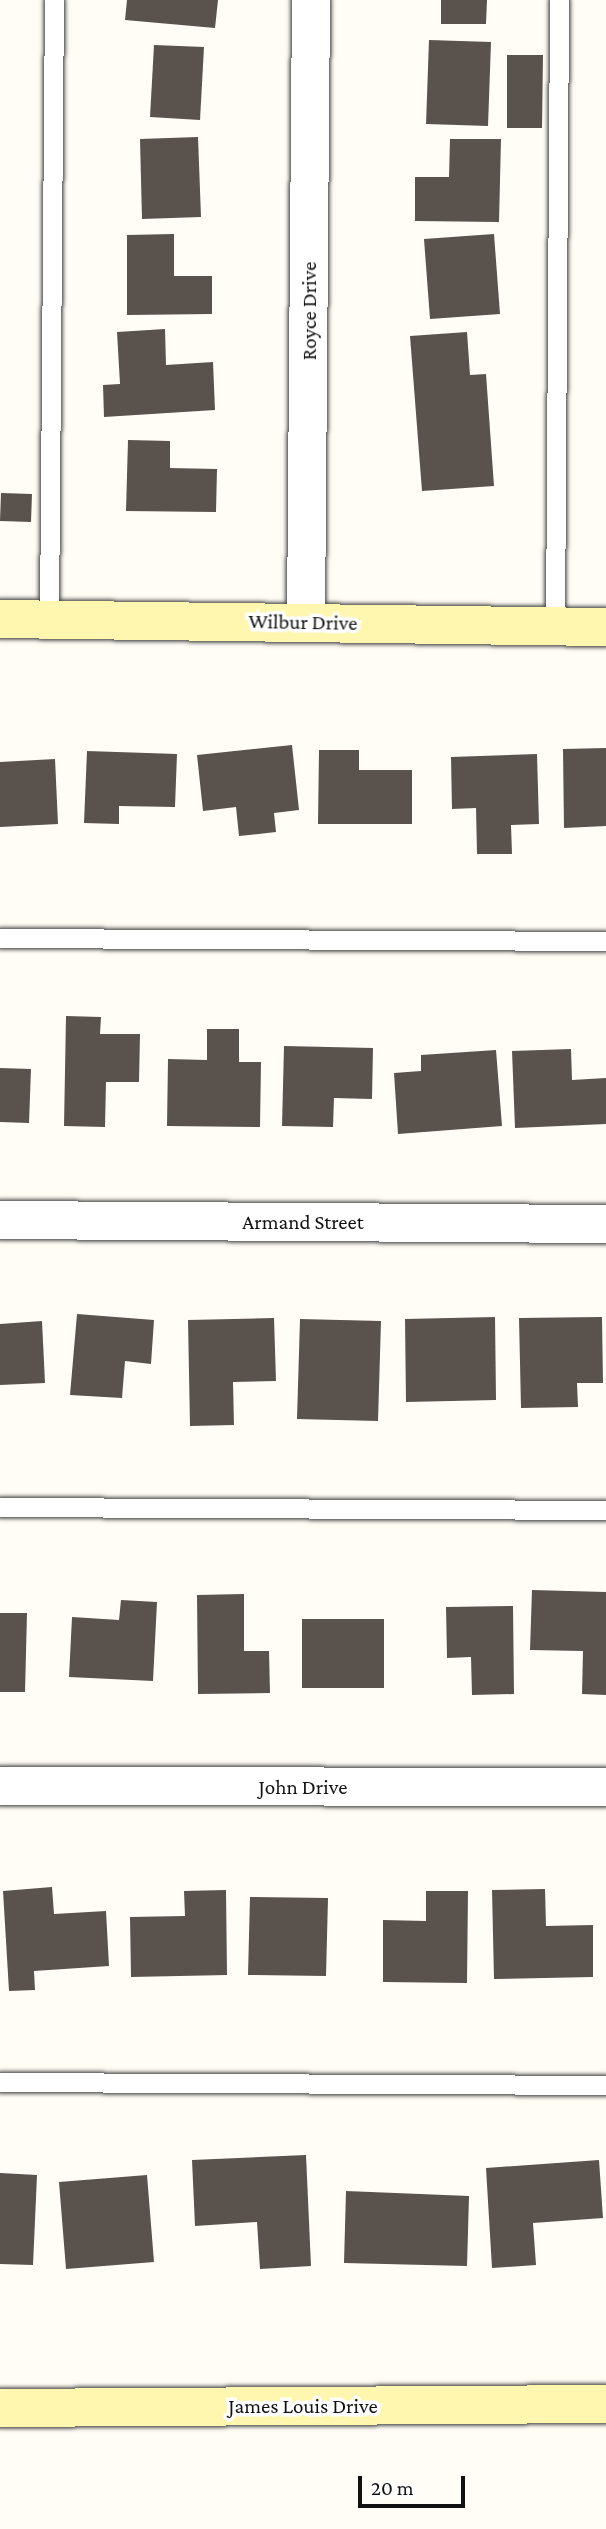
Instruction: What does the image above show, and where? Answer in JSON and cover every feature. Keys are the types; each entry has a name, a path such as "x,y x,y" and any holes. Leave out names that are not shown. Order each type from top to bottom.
{"street":[{"name":"Royce Drive","path":"306,621 311,0"},
{"name":"Wilbur Drive","path":"0,619 606,627"},
{"name":"Armand Street","path":"0,1220 606,1224"},
{"name":"John Drive","path":"0,1786 606,1787"},
{"name":"James Louis Drive","path":"0,2408 606,2404"}],"lane":[{"path":"49,619 54,0"},
{"path":"555,627 559,0"},
{"path":"0,938 606,941"},
{"path":"0,1507 606,1510"},
{"path":"0,2082 606,2085"}],"building":[{"path":"127,0 218,0 215,28 125,20"},
{"path":"441,0 487,0 486,24 441,24"},
{"path":"429,40 491,42 488,126 426,124"},
{"path":"154,45 204,47 200,120 150,117"},
{"path":"507,55 543,55 542,128 507,128"},
{"path":"198,137 201,217 142,219 140,139"},
{"path":"450,139 501,139 499,222 415,221 415,177 449,177"},
{"path":"174,234 174,276 212,276 212,314 127,315 127,235"},
{"path":"494,234 500,314 430,319 424,239"},
{"path":"165,329 166,365 213,362 215,410 104,417 103,385 120,384 117,332"},
{"path":"467,332 470,375 486,374 494,486 422,491 410,336"},
{"path":"128,440 170,441 170,468 217,469 216,512 126,511"},
{"path":"1,493 32,494 31,522 0,521"},
{"path":"292,745 299,810 274,813 276,832 239,836 236,807 203,811 197,755"},
{"path":"606,748 606,826 564,828 563,749"},
{"path":"319,750 359,750 359,770 412,770 412,824 318,824"},
{"path":"87,751 177,754 175,807 119,806 119,824 84,823"},
{"path":"537,754 539,824 511,825 512,854 477,854 476,808 452,809 451,757"},
{"path":"55,759 58,824 0,827 0,762"},
{"path":"66,1016 101,1017 100,1034 140,1034 139,1082 106,1082 105,1127 64,1126"},
{"path":"207,1029 239,1029 239,1062 261,1062 260,1127 167,1126 168,1059 207,1060"},
{"path":"284,1046 373,1048 372,1099 334,1098 333,1127 282,1126"},
{"path":"571,1049 572,1080 606,1078 606,1124 515,1128 512,1051"},
{"path":"496,1050 502,1126 398,1134 394,1073 421,1071 421,1055"},
{"path":"0,1068 31,1069 29,1123 0,1122"},
{"path":"77,1314 154,1320 151,1364 125,1361 122,1398 70,1395"},
{"path":"495,1317 496,1400 406,1402 405,1319"},
{"path":"602,1317 603,1383 577,1383 578,1407 521,1408 519,1318"},
{"path":"274,1318 276,1381 233,1382 234,1425 190,1426 188,1320"},
{"path":"300,1319 381,1321 378,1421 297,1419"},
{"path":"42,1321 45,1383 0,1385 0,1324"},
{"path":"532,1590 606,1592 606,1695 582,1694 583,1651 530,1650"},
{"path":"244,1594 244,1651 269,1651 270,1693 198,1694 197,1595"},
{"path":"121,1600 157,1602 153,1681 69,1677 72,1617 119,1620"},
{"path":"513,1606 514,1694 472,1695 471,1657 447,1658 446,1607"},
{"path":"0,1613 27,1613 25,1692 0,1692"},
{"path":"302,1619 384,1619 384,1688 302,1688"},
{"path":"52,1887 54,1914 106,1911 109,1966 34,1971 35,1990 9,1991 3,1891"},
{"path":"545,1889 546,1926 593,1925 593,1977 494,1979 492,1890"},
{"path":"226,1890 227,1975 131,1977 130,1917 185,1916 184,1891"},
{"path":"426,1891 468,1891 467,1983 383,1982 383,1920 426,1921"},
{"path":"250,1897 328,1898 326,1976 248,1975"},
{"path":"306,2155 311,2266 260,2269 257,2222 195,2226 192,2160"},
{"path":"599,2160 603,2218 533,2223 536,2265 492,2268 486,2168"},
{"path":"0,2173 37,2175 33,2265 0,2264"},
{"path":"147,2175 154,2262 66,2269 59,2182"},
{"path":"346,2191 469,2196 467,2266 344,2263"}]}
